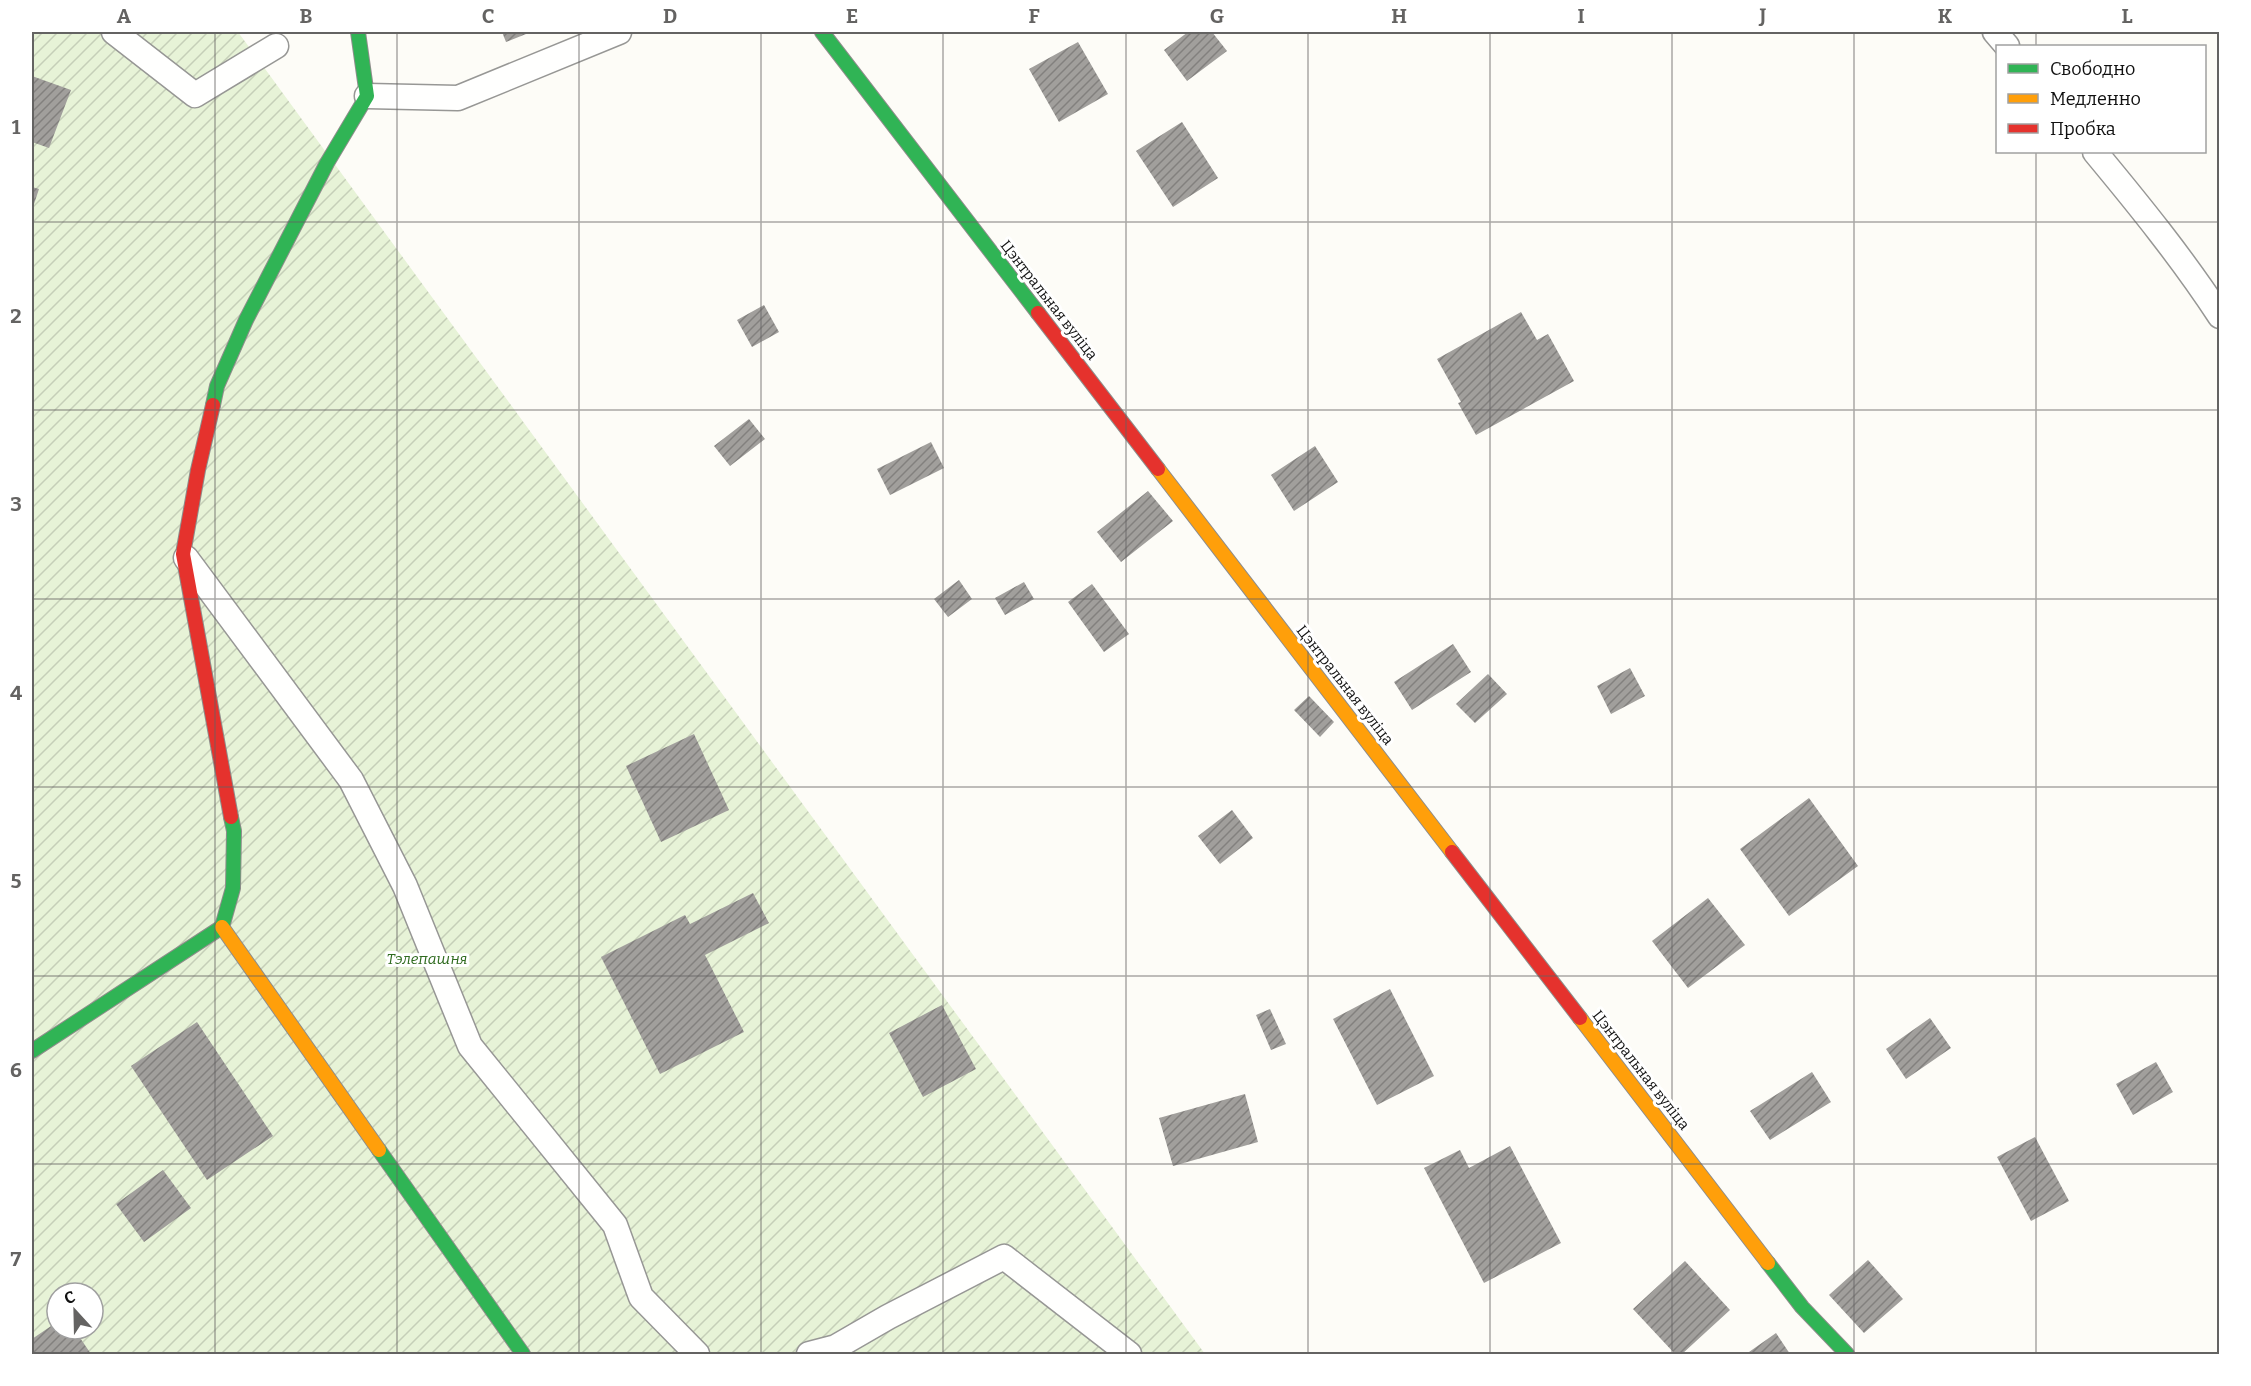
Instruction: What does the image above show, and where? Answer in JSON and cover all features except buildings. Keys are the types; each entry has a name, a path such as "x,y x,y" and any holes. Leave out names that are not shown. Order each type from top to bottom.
{"street":[{"path":"32,1052 222,927 233,888 234,831 183,554 198,470 217,387 246,320 327,163 367,96 358,32"},
{"name":"Цэнтральная вуліца","path":"822,32 1802,1307 1847,1354"},
{"path":"222,927 523,1354"}],"lane":[{"path":"114,32 195,96 276,46"},
{"path":"367,96 458,98 619,32"},
{"path":"1995,32 2006,45"},
{"path":"2095,153 2175,251 2220,316"},
{"path":"183,554 351,780 405,886 470,1046 615,1225 641,1297 697,1354"},
{"path":"809,1354 836,1347 888,1317 1004,1257 1129,1354"}],"green space":[{"name":"Тэлепашня","path":"32,32 238,32 1205,1354 32,1354"}],"traffic: fast":[{"path":"213,405 217,386 246,320 327,163 367,96 358,32"},
{"path":"822,32 1038,313"},
{"path":"32,1051 222,927 233,888 234,831 231,817"},
{"path":"379,1150 523,1354"},
{"path":"1768,1263 1802,1307 1847,1354"}],"traffic: slow":[{"path":"1158,469 1452,852"},
{"path":"222,927 379,1150"},
{"path":"1580,1018 1768,1263"}],"traffic: jam":[{"path":"1038,313 1158,469"},
{"path":"213,405 198,470 183,554 231,817"},
{"path":"1452,852 1580,1018"}]}
